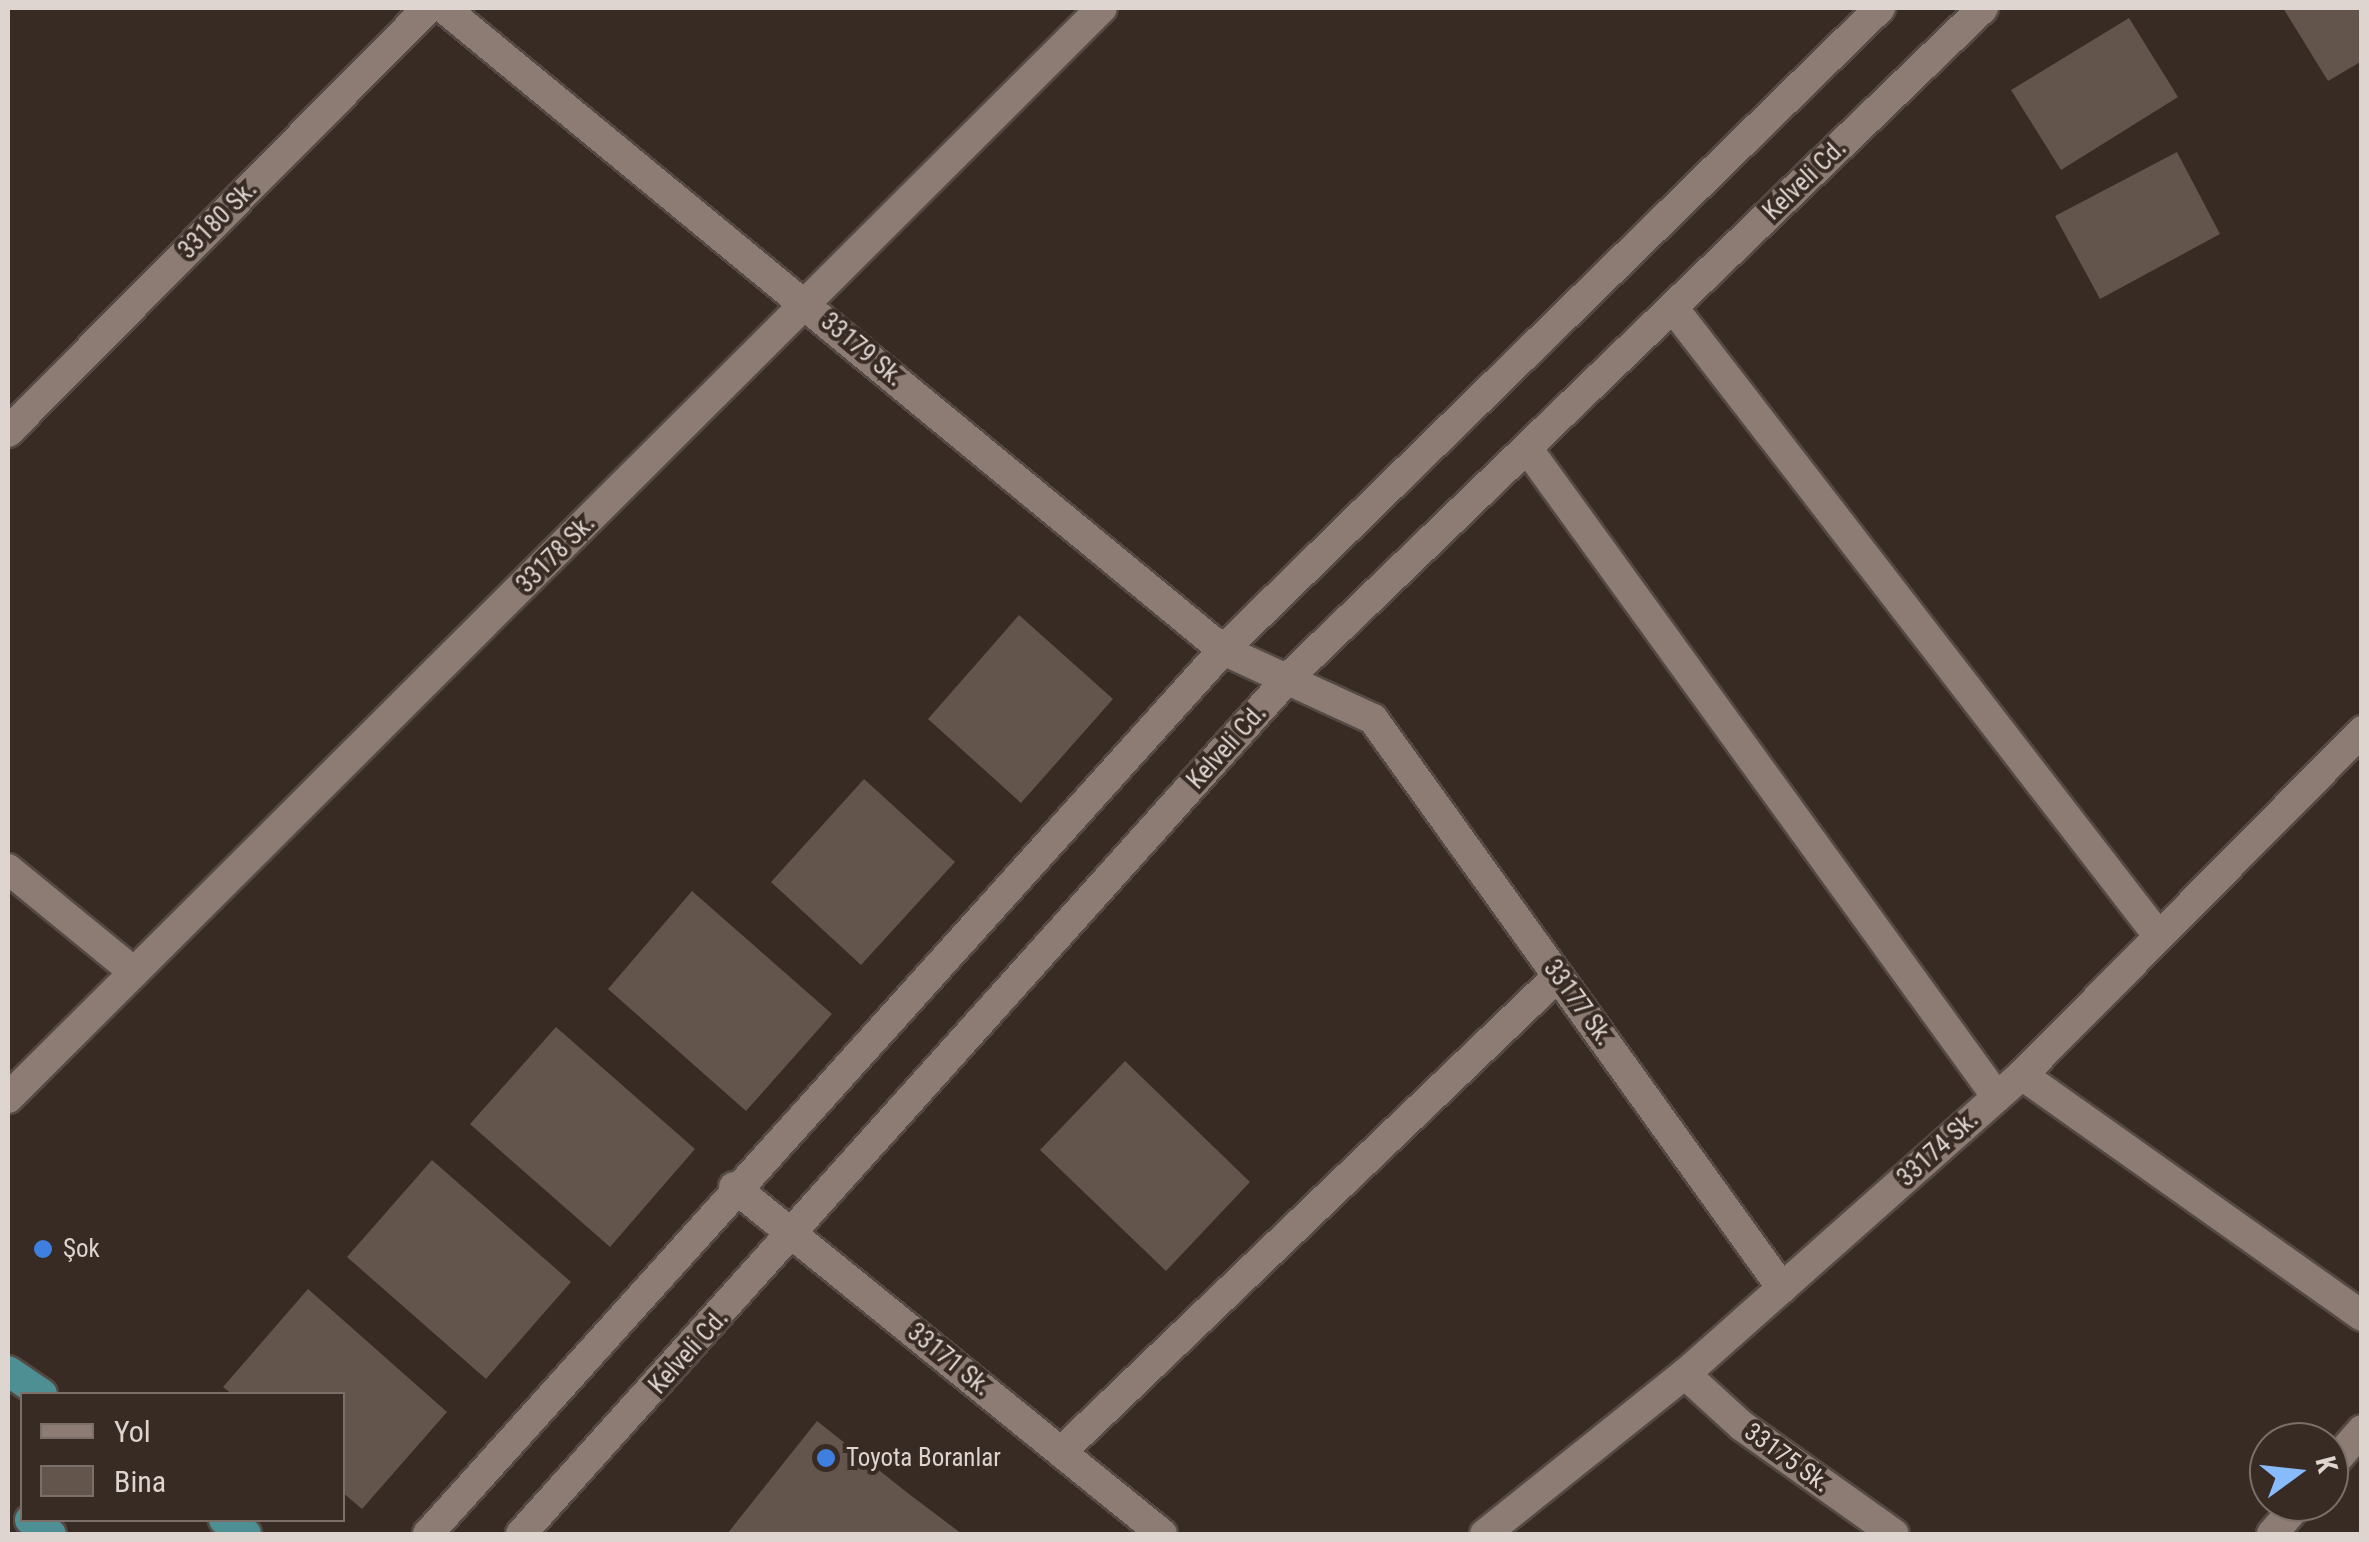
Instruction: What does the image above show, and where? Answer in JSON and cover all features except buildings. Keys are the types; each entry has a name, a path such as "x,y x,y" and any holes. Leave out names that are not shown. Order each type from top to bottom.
{"highway":[{"path":"8,1371 39,1392"}],"street":[{"name":"33180 Sk.","path":"8,432 428,8"},
{"name":"33179 Sk.","path":"444,8 808,304 1223,650 1373,718"},
{"name":"33178 Sk.","path":"8,1098 1102,8"},
{"path":"428,1534 734,1188 1223,650 1880,8"},
{"name":"Kelveli Cd.","path":"521,1534 795,1234 1288,677 1983,8"},
{"path":"1674,309 2158,934"},
{"path":"1527,448 1997,1097"},
{"name":"33177 Sk.","path":"1373,718 1782,1288"},
{"name":"33174 Sk.","path":"1485,1534 1685,1374 2022,1075 2362,731"},
{"path":"8,868 134,972"},
{"path":"1061,1452 1558,976"},
{"path":"2022,1075 2362,1316"},
{"name":"33171 Sk.","path":"734,1188 1162,1534"},
{"name":"33175 Sk.","path":"1685,1374 1742,1426 1894,1534"}],"place":[{"name":"Şok","path":"43,1249"},
{"name":"Toyota Boranlar","path":"826,1458"}]}
